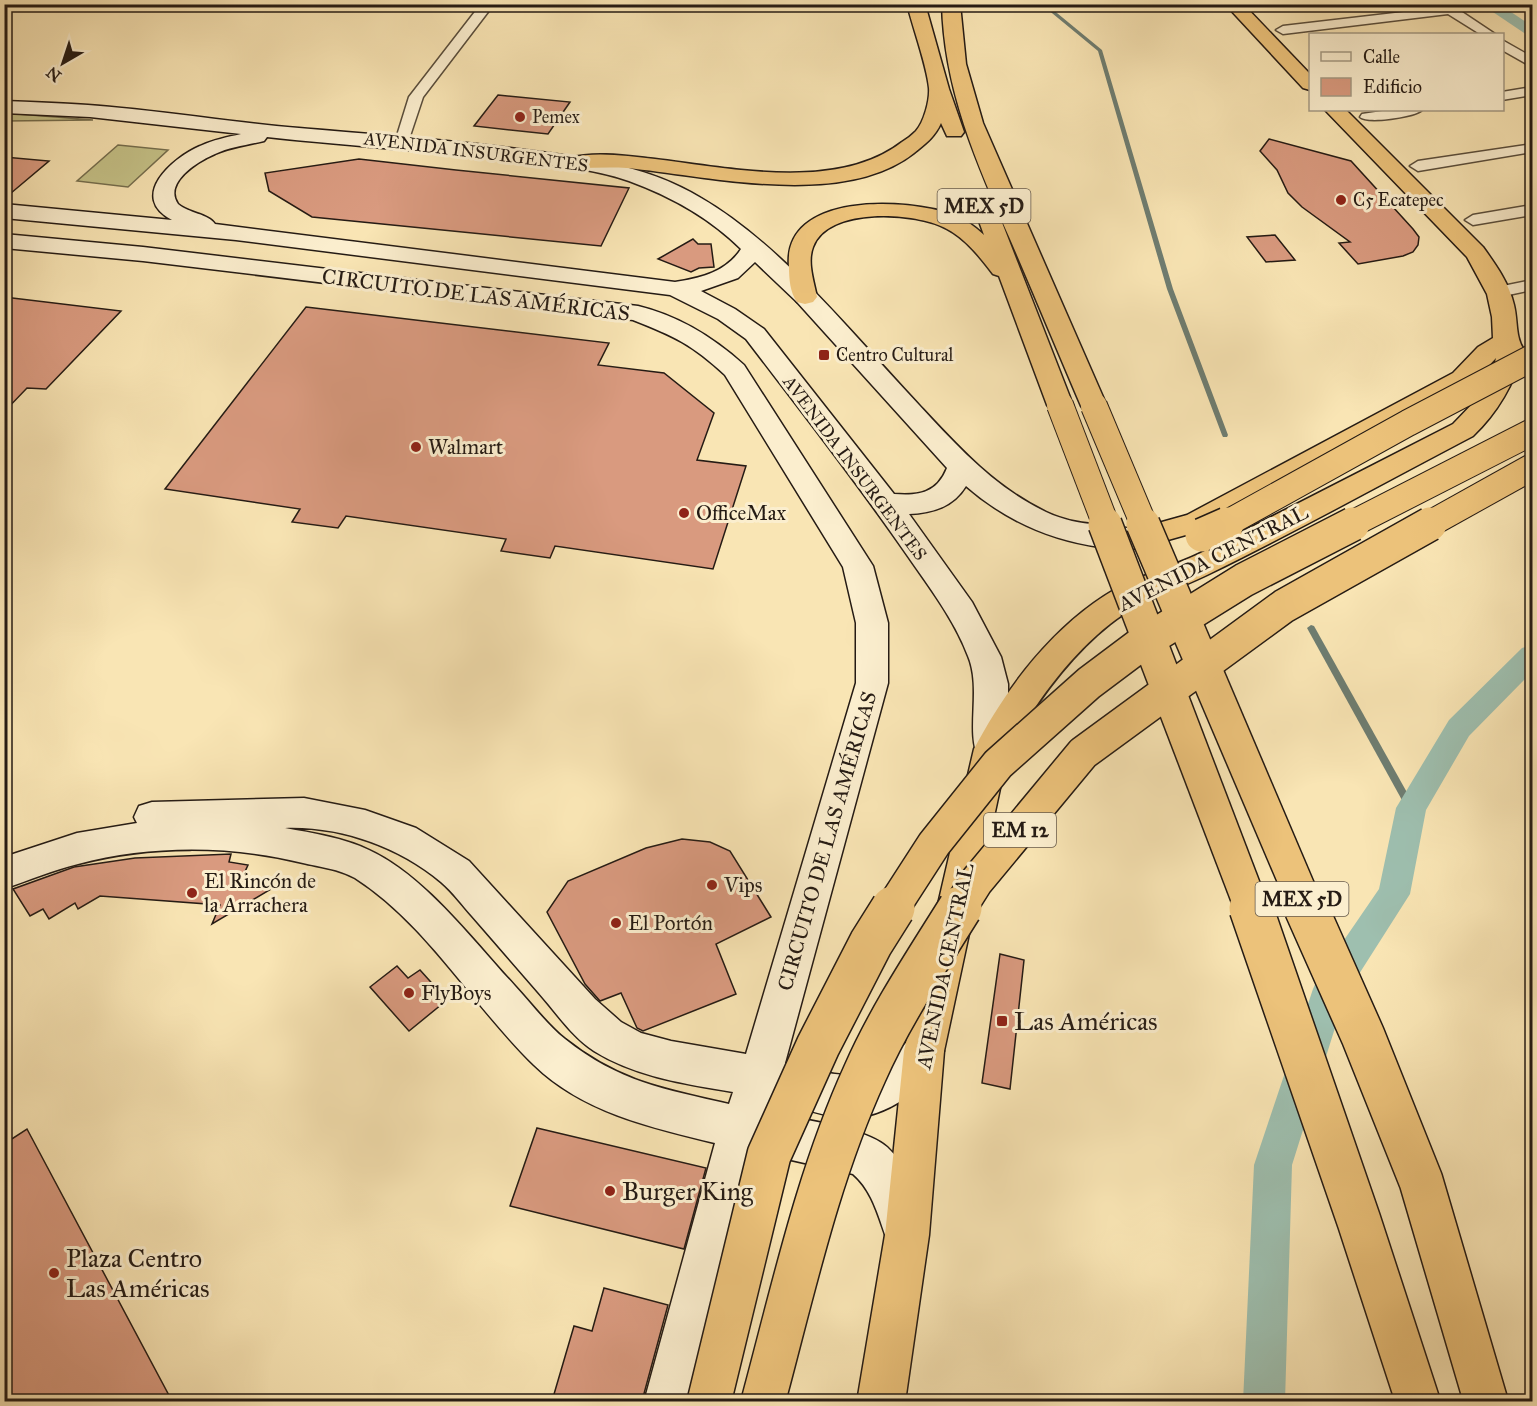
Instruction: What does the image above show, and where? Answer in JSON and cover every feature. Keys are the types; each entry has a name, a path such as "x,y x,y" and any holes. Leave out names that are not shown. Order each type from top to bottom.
{"highway":[{"name":"MEX 5D","path":"916,4 939,89 965,161 990,220 1013,287 1077,405 1363,1036 1421,1181 1486,1401"},
{"name":"MEX 5D","path":"951,4 952,43 981,148 1077,405 1242,881 1418,1401"},
{"path":"1233,4 1308,78"},
{"path":"576,162 624,162 774,178 811,178 847,173 897,156 924,135 933,120 939,89"},
{"name":"AVENIDA CENTRAL","path":"881,1401 907,1235 924,1051 991,749 1012,712 1065,646 1117,603 1159,582 1198,567 1463,430 1479,417 1491,400 1507,365 1511,350 1505,342 1507,321 1499,292 1490,272 1475,252 1336,111"},
{"path":"805,297 800,256 804,240 813,230 836,217 871,209 913,211 947,219 984,246 1013,287"},
{"name":"AVENIDA CENTRAL","path":"1136,539 1197,522 1462,379 1493,345 1505,342"},
{"path":"1159,582 1176,549 1234,521 1408,423 1533,358"},
{"name":"EM 12","path":"709,1401 769,1155 813,1056 871,943 934,844 998,764 1089,683 1151,638 1245,580 1533,432"},
{"name":"EM 12","path":"763,1401 822,1181 865,1072 920,972 984,873 1083,753 1284,606 1533,467"},
{"path":"1136,539 1176,549"}],"main road":[{"name":"AVENIDA INSURGENTES","path":"4,107 90,111 295,134 402,142 576,162 635,176 692,201 720,219 753,248 805,297 961,466 989,491 1042,524 1103,539 1136,539"},
{"path":"20,127 73,126 170,119"},
{"path":"236,233 189,219 170,209 164,199 164,189 169,179 190,160 205,151 243,139 295,134"},
{"name":"AVENIDA INSURGENTES","path":"4,211 236,233 675,289 709,304 740,321 755,334 886,503 961,610 985,657 992,684 991,749"},
{"path":"55,216 94,226 142,254"},
{"name":"CIRCUITO DE LAS AMÉRICAS","path":"4,241 142,254 638,313 688,333 713,350 735,370 858,566 872,623 872,683 760,1077 741,1126 668,1401"},
{"path":"675,289 704,284 727,276 745,262 753,248"},
{"path":"886,503 910,506 928,504 940,498 958,479 961,466"},
{"path":"4,852 61,832 108,821 190,813 302,813 341,818 405,838 456,872 581,1012 607,1036 634,1050 671,1061 760,1077 845,1096 879,1091 903,1075 924,1051"},
{"path":"4,873 86,846 140,837 181,835 248,838 295,844 357,861 414,903 542,1045 585,1078 622,1097 655,1108 863,1155 878,1165 892,1189 907,1235"}],"street":[{"path":"402,142 416,97 488,4"},
{"path":"1283,30 1445,7 1486,33"},
{"path":"1504,46 1533,63"},
{"path":"1504,96 1533,91"},
{"path":"1367,117 1408,111"},
{"path":"1418,165 1533,148"},
{"path":"1473,220 1533,210"},
{"path":"1499,292 1533,285"}],"shaded area":[{"path":"5,113 93,120 5,121"},
{"path":"118,145 168,150 128,187 77,181"}],"building":[{"path":"498,95 570,102 548,134 474,126"},
{"name":"C5 Ecatepec","path":"1269,139 1351,161 1419,237 1418,245 1413,252 1358,264 1339,243 1350,242 1302,207 1288,193 1277,170 1260,151"},
{"path":"4,157 49,161 4,199"},
{"path":"359,159 629,188 601,246 312,217 269,191 265,173"},
{"path":"1275,235 1295,260 1266,262 1247,237"},
{"path":"693,239 698,244 711,244 714,267 699,268 691,272 658,259"},
{"path":"4,297 121,311 46,389 27,388 4,412"},
{"path":"306,307 609,343 598,365 664,373 714,413 697,460 746,466 713,569 555,546 550,558 501,551 506,539 346,516 338,528 292,522 300,509 165,489"},
{"path":"682,839 710,842 730,851 771,917 716,944 736,994 643,1031 637,1028 621,993 600,1001 585,984 547,912 568,881 646,848"},
{"name":"El Rincón de la Arrachera","path":"231,854 229,862 248,865 243,876 283,882 212,924 220,905 100,896 78,909 75,903 49,919 43,909 30,916 13,889 74,867 135,858"},
{"path":"1000,954 1024,960 1010,1089 982,1083"},
{"name":"FlyBoys","path":"397,966 408,978 420,970 447,1000 409,1031 370,987"},
{"path":"537,1128 706,1168 684,1249 510,1206"},
{"name":"Plaza Centro Las Américas","path":"27,1129 172,1401 4,1401 4,1144"},
{"path":"604,1288 668,1305 642,1401 552,1401 574,1326 592,1331"}],"waterway":[{"path":"1043,4 1100,50 1170,289 1225,435"},
{"path":"1488,4 1532,32"},
{"path":"1311,628 1411,808"},
{"path":"1264,1402 1273,1165 1330,989 1394,894 1411,808 1459,728 1532,655"}],"place":[{"name":"Pemex","path":"520,117"},
{"name":"C5 Ecatepec","path":"1341,200"},
{"name":"Centro Cultural","path":"824,355"},
{"name":"Walmart","path":"416,447"},
{"name":"OfficeMax","path":"684,513"},
{"name":"Vips","path":"712,885"},
{"name":"El Rincón de la Arrachera","path":"192,893"},
{"name":"El Portón","path":"616,923"},
{"name":"FlyBoys","path":"409,993"},
{"name":"Las Américas","path":"1002,1021"},
{"name":"Burger King","path":"610,1191"},
{"name":"Plaza Centro Las Américas","path":"54,1273"}]}
